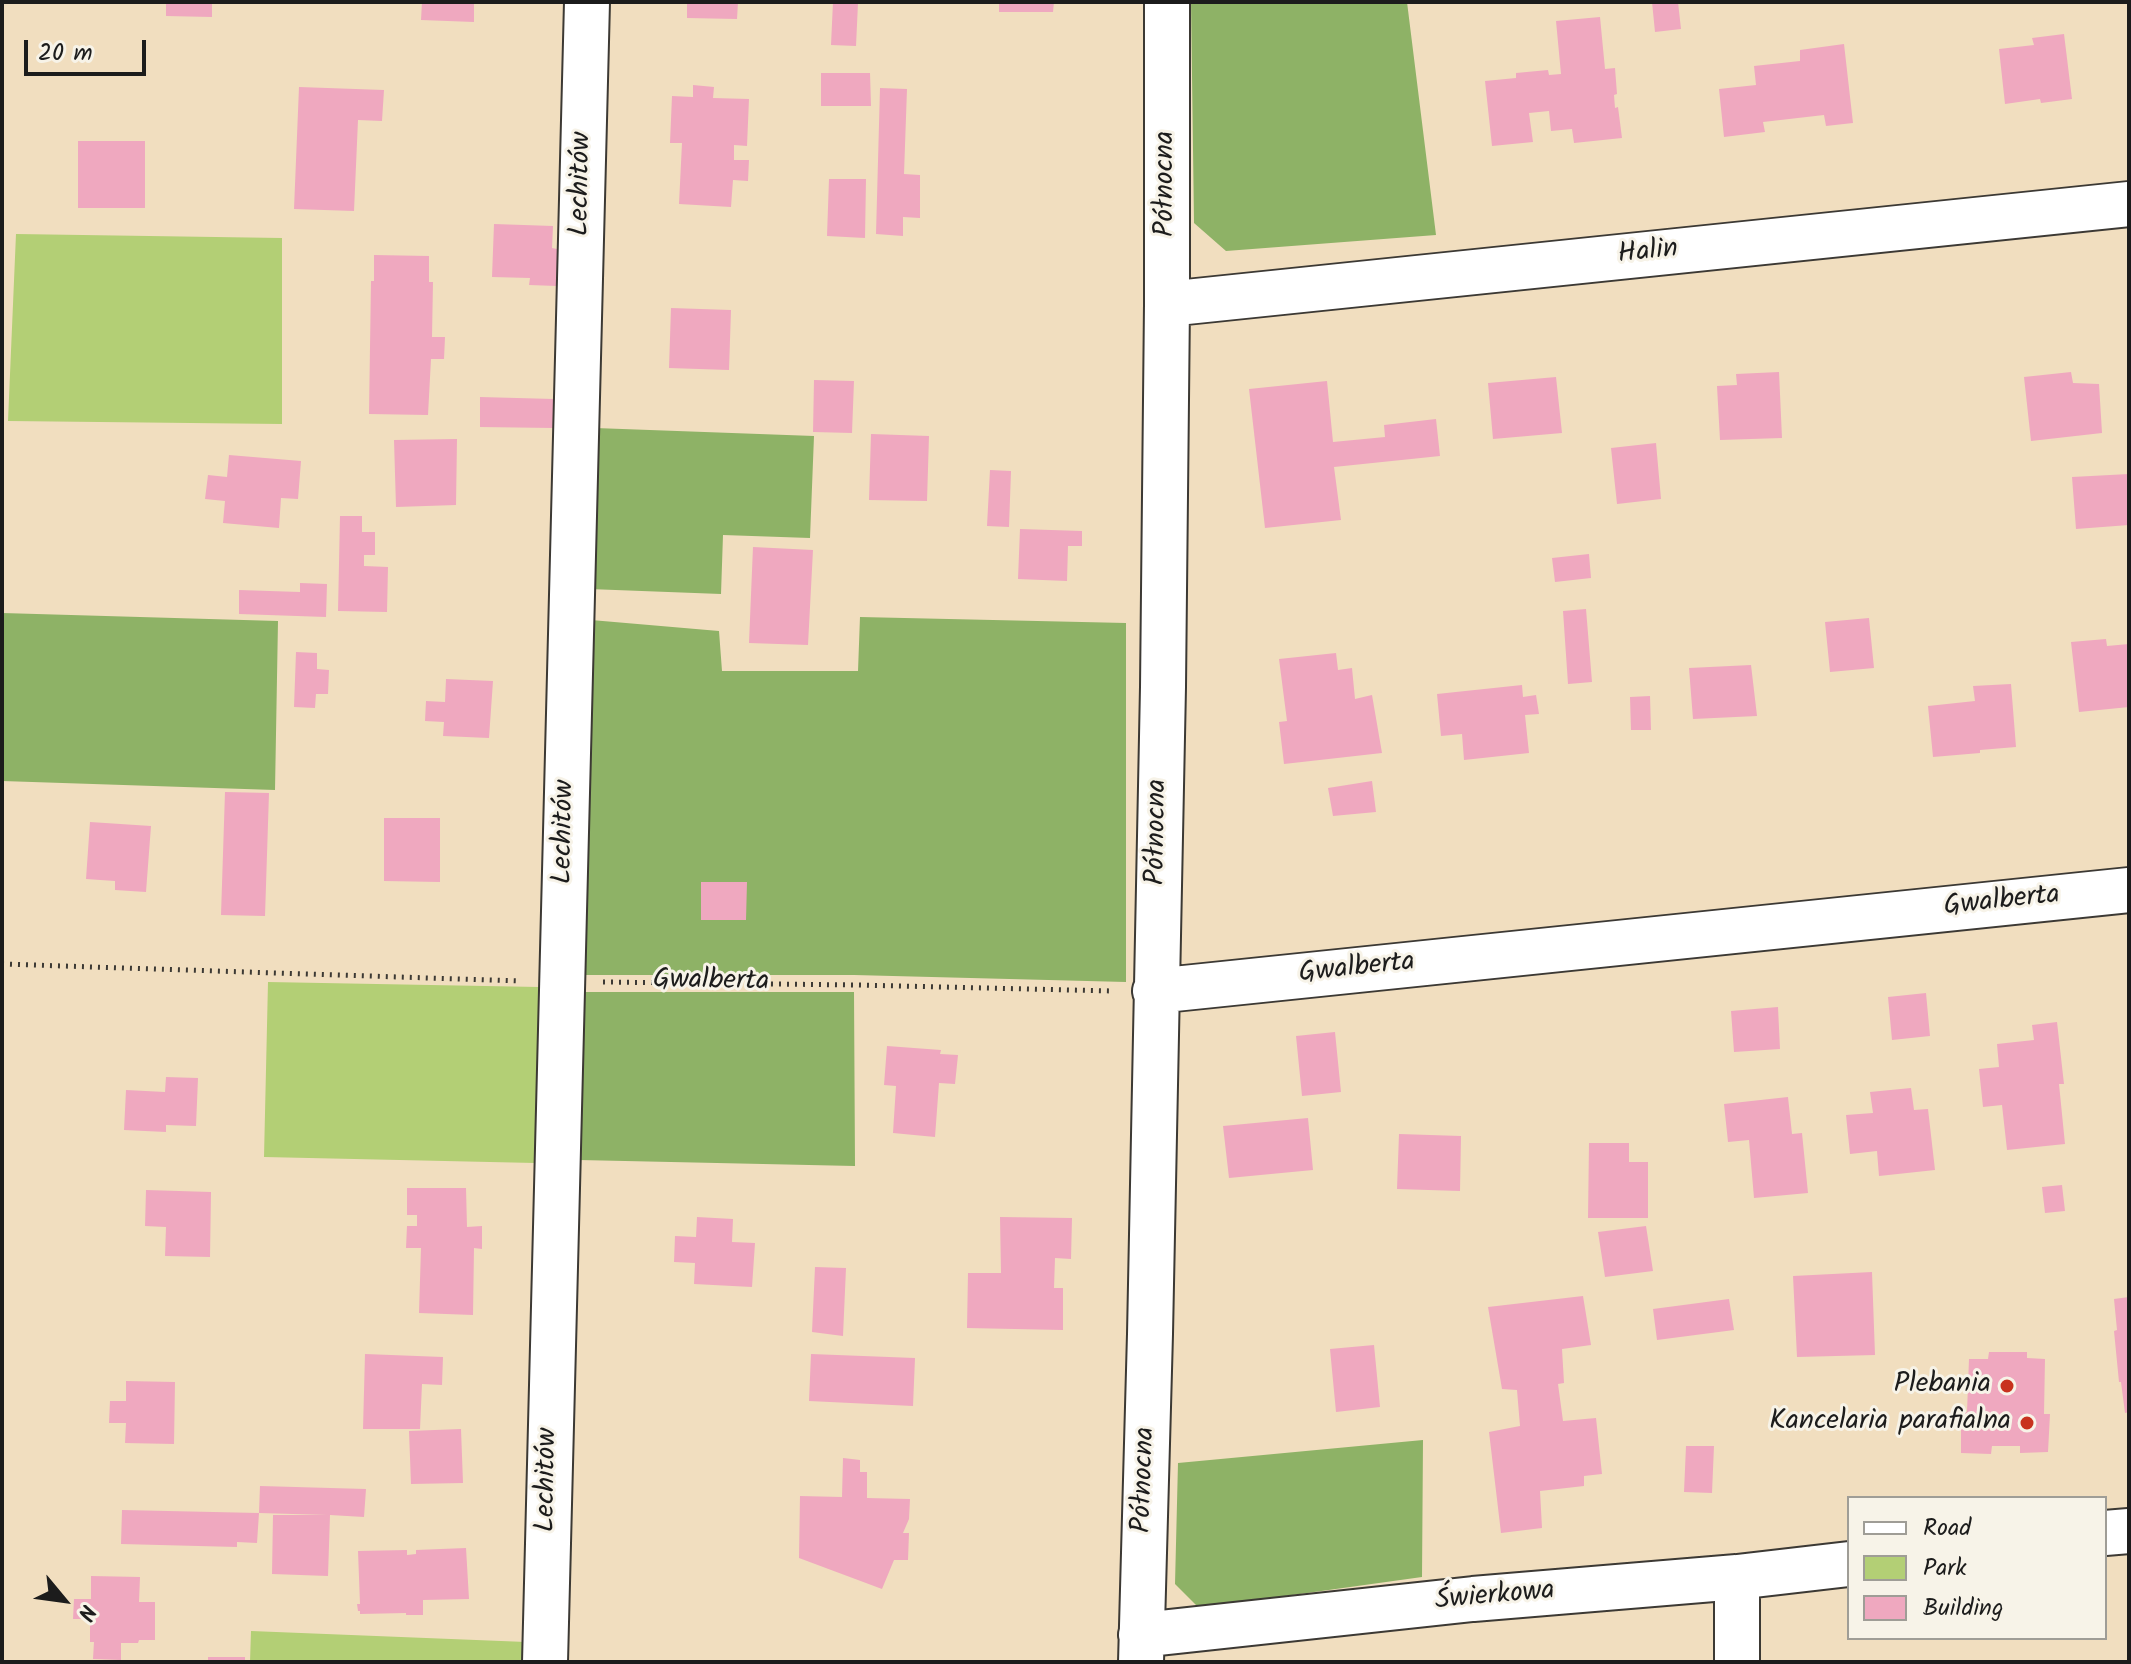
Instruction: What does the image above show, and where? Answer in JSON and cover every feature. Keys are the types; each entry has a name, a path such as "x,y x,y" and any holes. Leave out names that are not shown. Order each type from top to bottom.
{"street":[{"name":"Lechitów","path":"545,1662 587,2"},
{"name":"Północna","path":"1141,1648 1163,687 1167,2"},
{"name":"Halin","path":"1167,304 2129,204"},
{"name":"Gwalberta","path":"1155,991 2129,890"},
{"path":"2107,1533 2129,1531"},
{"name":"Świerkowa","path":"1141,1648 1473,1599 1737,1577 1847,1564"},
{"path":"1737,1577 1737,1662"}],"path":[{"path":"2,964 524,981"},
{"name":"Gwalberta","path":"598,982 1155,991"}],"green space":[{"path":"1191,2 1407,2 1436,235 1226,251 1194,223"},
{"path":"16,234 282,238 282,424 8,421"},
{"path":"595,428 814,436 810,538 723,535 721,594 589,589"},
{"path":"2,613 278,621 275,790 2,781"},
{"path":"860,617 1126,623 1126,982 854,975 583,975 591,620 719,631 722,671 858,671"},
{"path":"268,982 539,987 535,1163 264,1157"},
{"path":"583,992 854,992 855,1166 579,1160"},
{"path":"1423,1440 1422,1577 1199,1608 1175,1584 1178,1463"},
{"path":"251,1631 526,1642 525,1662 250,1662"}],"building":[{"path":"166,2 212,2 212,17 166,16"},
{"path":"422,2 474,2 474,22 421,20"},
{"path":"687,2 738,2 737,19 687,18"},
{"path":"833,2 858,3 856,46 831,45"},
{"path":"999,2 1054,2 1053,12 999,12"},
{"path":"1652,2 1678,2 1681,29 1655,32"},
{"path":"1600,17 1605,69 1615,68 1615,108 1618,107 1622,138 1574,143 1572,129 1551,131 1549,111 1529,113 1533,142 1492,146 1485,81 1516,78 1516,73 1548,70 1549,75 1561,74 1556,21"},
{"path":"2064,34 2072,99 2005,104 1999,49 2034,45 2032,38"},
{"path":"1844,44 1853,123 1826,126 1824,115 1763,122 1765,132 1724,137 1719,89 1756,85 1754,66 1800,61 1800,50"},
{"path":"821,73 870,73 871,106 821,106"},
{"path":"693,85 714,87 713,98 749,99 747,146 734,145 734,160 749,160 748,181 733,180 731,207 679,204 682,143 670,143 672,96 693,97"},
{"path":"299,87 384,90 382,121 358,120 354,211 294,209"},
{"path":"880,88 907,89 904,174 920,175 920,218 903,217 903,236 876,234"},
{"path":"78,141 145,141 145,208 78,208"},
{"path":"829,179 866,179 865,238 827,236"},
{"path":"494,224 553,226 552,248 557,249 557,286 529,285 530,278 492,277"},
{"path":"374,255 429,256 429,282 433,282 432,337 445,337 444,359 431,359 428,415 369,414"},
{"path":"671,308 731,310 729,370 669,368"},
{"path":"1779,372 1782,438 1720,440 1717,386 1737,385 1736,374"},
{"path":"2071,372 2073,383 2099,384 2102,433 2031,441 2024,377"},
{"path":"1556,377 1562,433 1493,439 1488,383"},
{"path":"814,380 854,381 852,433 813,432"},
{"path":"1327,381 1333,442 1385,437 1384,425 1436,419 1440,456 1334,467 1341,520 1265,528 1249,389"},
{"path":"480,397 554,399 553,428 480,427"},
{"path":"871,434 929,436 927,501 869,500"},
{"path":"457,439 456,505 396,507 394,440"},
{"path":"1656,443 1661,499 1617,504 1611,448"},
{"path":"229,455 301,461 298,499 281,498 279,528 223,523 225,501 205,499 208,475 227,477"},
{"path":"990,470 1011,471 1009,527 987,526"},
{"path":"2129,474 2129,525 2076,529 2072,477"},
{"path":"340,516 362,516 362,532 375,532 375,555 364,555 364,566 388,567 387,612 338,611"},
{"path":"1020,529 1082,531 1082,546 1068,546 1067,581 1018,579"},
{"path":"753,547 813,550 808,645 749,643"},
{"path":"1589,554 1591,578 1555,582 1552,558"},
{"path":"300,583 327,584 326,617 239,614 239,590 300,592"},
{"path":"1586,609 1592,682 1568,684 1563,611"},
{"path":"1869,618 1874,668 1830,672 1825,622"},
{"path":"2106,639 2107,646 2129,644 2129,707 2079,712 2071,642"},
{"path":"296,652 317,653 317,669 329,670 328,694 316,694 315,708 294,707"},
{"path":"1336,653 1338,670 1352,668 1355,699 1372,695 1382,753 1284,764 1279,722 1287,721 1279,659"},
{"path":"1751,665 1757,716 1693,719 1689,668"},
{"path":"446,679 493,681 489,738 443,736 444,722 425,721 426,701 445,702"},
{"path":"2011,684 2016,747 1933,757 1928,706 1975,701 1973,686"},
{"path":"1522,685 1523,697 1536,695 1539,714 1525,715 1529,753 1464,760 1462,734 1441,736 1437,694"},
{"path":"1650,696 1651,730 1631,730 1630,697"},
{"path":"1372,781 1376,812 1333,816 1328,788"},
{"path":"225,792 269,793 265,916 221,915"},
{"path":"384,818 440,818 440,882 384,881"},
{"path":"90,822 151,826 146,892 115,890 115,881 86,879"},
{"path":"701,882 747,882 746,920 701,920"},
{"path":"1926,993 1930,1036 1892,1040 1888,997"},
{"path":"1778,1007 1780,1049 1734,1052 1731,1011"},
{"path":"2057,1022 2064,1084 2059,1084 2065,1144 2007,1150 2002,1105 1983,1107 1979,1069 1999,1067 1997,1044 2034,1040 2032,1025"},
{"path":"1335,1032 1341,1092 1302,1096 1296,1036"},
{"path":"887,1046 941,1050 940,1054 958,1055 955,1084 939,1083 935,1137 893,1133 896,1086 884,1085"},
{"path":"166,1077 198,1078 196,1126 166,1125 166,1132 124,1130 126,1090 165,1092"},
{"path":"1911,1088 1914,1110 1928,1109 1935,1170 1879,1176 1877,1151 1850,1154 1846,1115 1873,1113 1870,1092"},
{"path":"1788,1097 1792,1134 1802,1133 1808,1193 1754,1198 1749,1140 1728,1142 1724,1104"},
{"path":"1308,1118 1313,1170 1229,1178 1223,1126"},
{"path":"1399,1134 1461,1136 1460,1191 1397,1189"},
{"path":"1589,1143 1629,1143 1629,1162 1648,1162 1648,1218 1588,1218"},
{"path":"2062,1185 2065,1211 2045,1213 2042,1187"},
{"path":"407,1188 466,1188 467,1227 482,1226 482,1249 474,1248 473,1315 419,1313 421,1248 406,1248 407,1226 417,1226 417,1215 407,1215"},
{"path":"146,1190 211,1192 210,1257 165,1256 166,1227 145,1226"},
{"path":"697,1217 733,1219 732,1242 755,1243 752,1287 694,1284 695,1263 674,1262 675,1236 696,1237"},
{"path":"1000,1217 1072,1218 1071,1259 1055,1258 1054,1288 1063,1288 1063,1330 967,1328 968,1273 1001,1273"},
{"path":"1646,1226 1653,1271 1605,1277 1598,1232"},
{"path":"815,1267 846,1268 843,1336 812,1332"},
{"path":"1872,1272 1875,1355 1797,1357 1793,1276"},
{"path":"1583,1296 1591,1345 1562,1349 1564,1383 1558,1384 1563,1421 1596,1418 1602,1474 1584,1476 1584,1486 1540,1491 1542,1528 1501,1533 1489,1432 1520,1426 1517,1390 1502,1389 1488,1307"},
{"path":"2129,1297 2129,1412 2125,1413 2114,1331 2117,1330 2114,1299"},
{"path":"1729,1299 1734,1330 1657,1340 1653,1309"},
{"path":"1374,1345 1380,1407 1336,1412 1330,1349"},
{"name":"Plebania","path":"1989,1352 2027,1352 2027,1358 2045,1359 2044,1414 2050,1414 2048,1452 2020,1453 2020,1446 1992,1446 1991,1454 1961,1453 1961,1413 1967,1412 1969,1359 1988,1359"},
{"path":"365,1354 443,1357 442,1385 422,1384 420,1429 363,1429"},
{"path":"811,1354 915,1358 913,1406 809,1401"},
{"path":"126,1381 175,1382 174,1444 125,1443 126,1423 109,1423 110,1401 126,1401"},
{"path":"461,1429 463,1483 411,1484 409,1431"},
{"path":"1686,1446 1714,1446 1712,1493 1684,1492"},
{"path":"843,1458 860,1460 860,1472 867,1472 867,1498 910,1499 909,1519 903,1533 909,1533 908,1560 894,1560 882,1589 799,1558 800,1496 842,1497"},
{"path":"260,1486 366,1489 364,1517 330,1515 328,1576 272,1574 273,1515 327,1515 259,1513"},
{"path":"122,1510 259,1513 257,1543 237,1542 237,1547 121,1544"},
{"path":"466,1548 469,1599 423,1600 423,1615 360,1614 358,1611 358,1551 407,1550 407,1555 416,1554 416,1550"},
{"path":"91,1576 140,1577 139,1602 155,1602 155,1640 121,1643 121,1660 93,1659 90,1619 73,1619 74,1599 91,1599"},
{"path":"208,1657 245,1657 245,1662 208,1662"}],"place":[{"name":"Plebania","path":"2007,1386"},
{"name":"Kancelaria parafialna","path":"2027,1423"}]}
